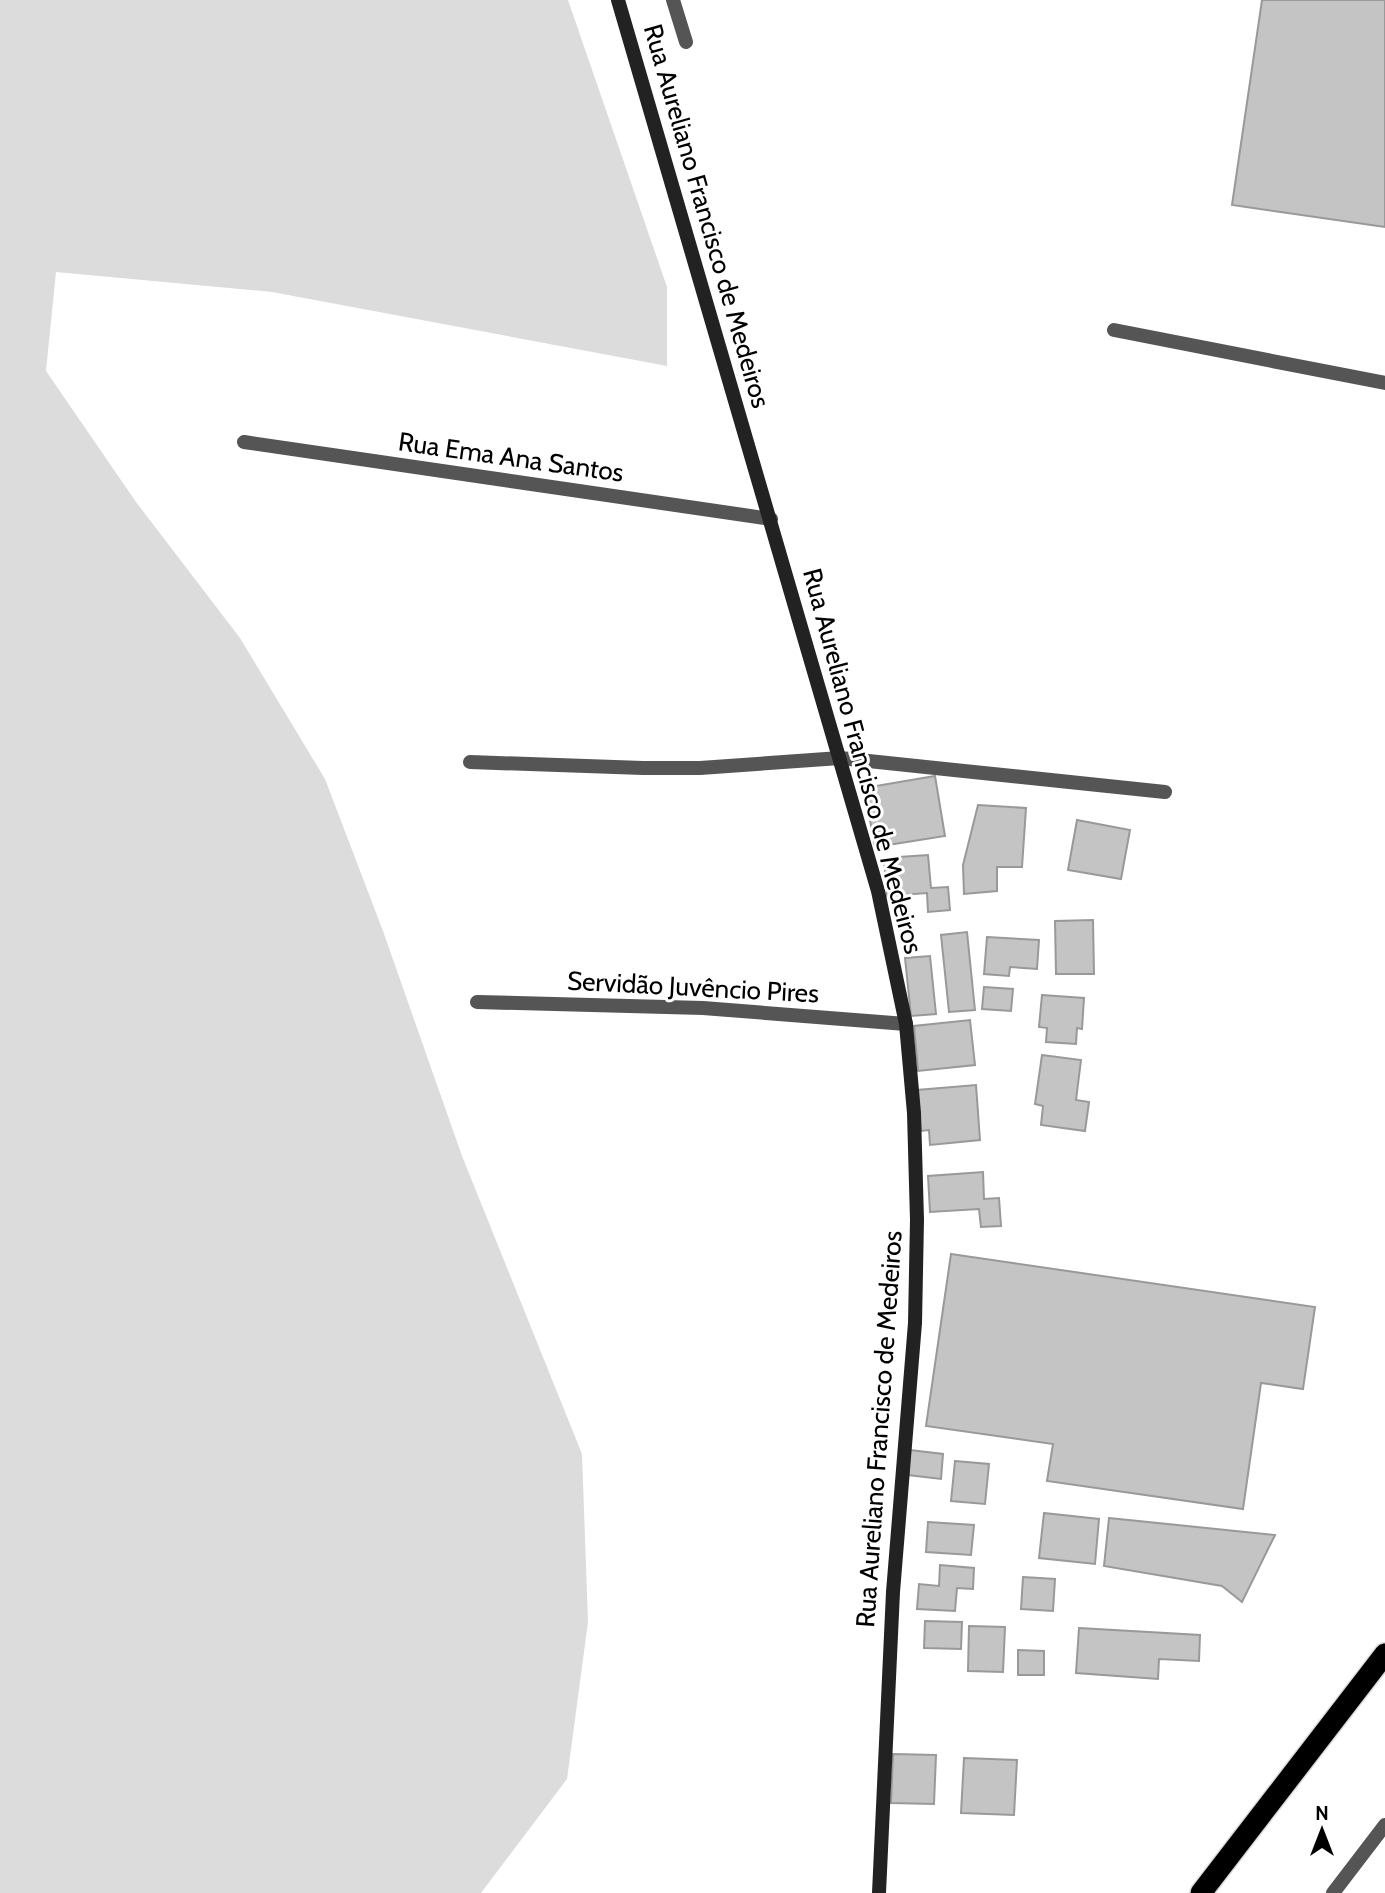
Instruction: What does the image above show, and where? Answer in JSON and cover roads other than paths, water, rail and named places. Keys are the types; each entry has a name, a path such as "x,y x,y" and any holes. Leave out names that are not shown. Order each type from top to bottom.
{"highway":[{"path":"1201,1893 1385,1654"}],"street":[{"name":"Rua Aureliano Francisco de Medeiros","path":"618,0 878,891 906,1024 914,1113 918,1220 915,1323 893,1592 879,1893"},
{"path":"673,0 686,42"},
{"path":"1114,330 1385,383"},
{"name":"Rua Ema Ana Santos","path":"244,442 771,519"},
{"path":"470,762 700,768 840,758 1165,792"},
{"name":"Servidão Juvêncio Pires","path":"477,1002 703,1008 906,1024"},
{"path":"1333,1893 1385,1825"}]}
